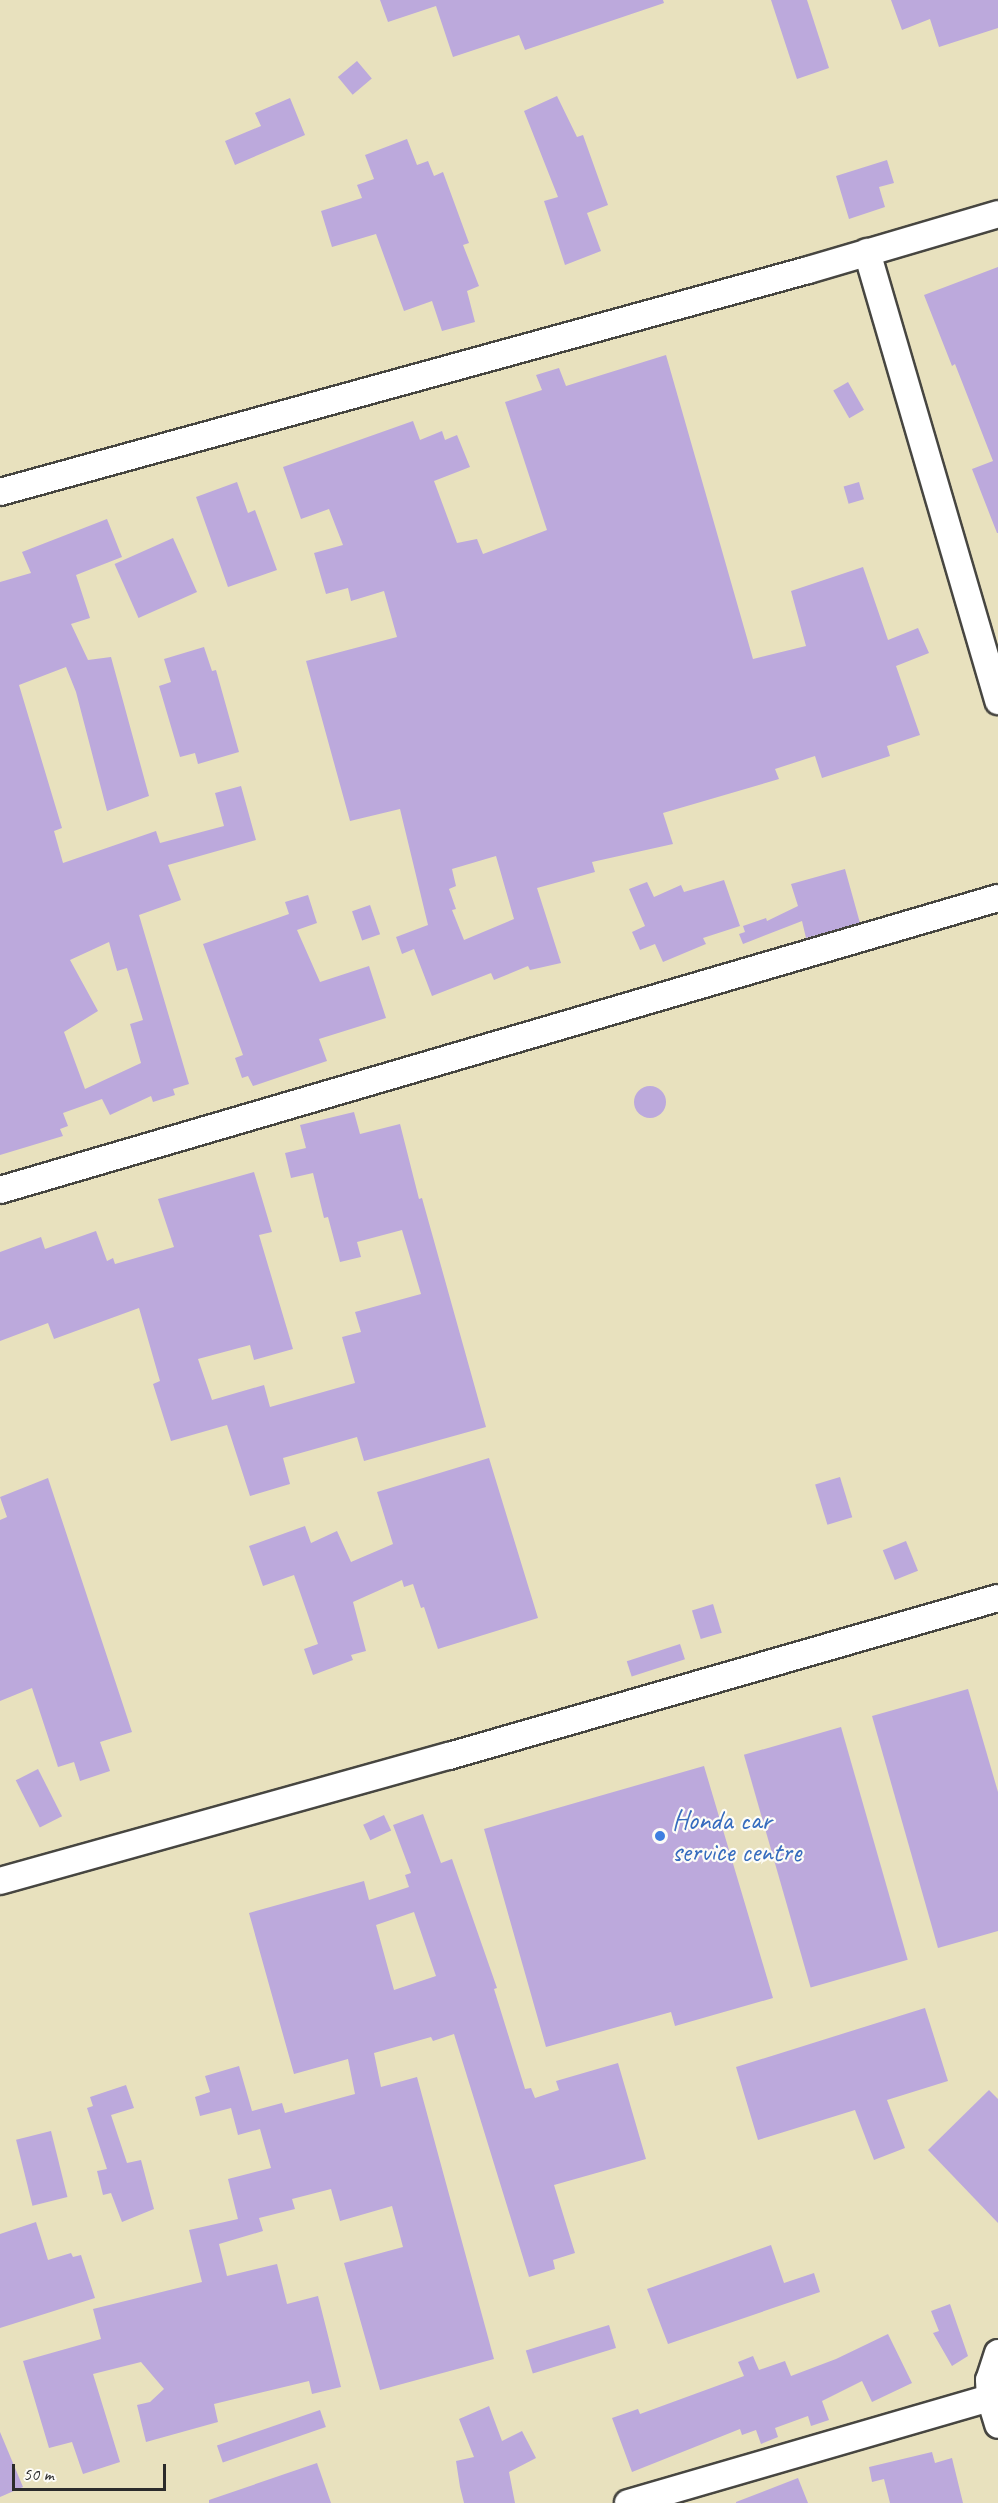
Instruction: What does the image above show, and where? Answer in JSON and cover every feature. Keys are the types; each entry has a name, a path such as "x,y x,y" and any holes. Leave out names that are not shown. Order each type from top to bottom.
{"street":[{"path":"0,492 998,214"},
{"path":"867,252 998,701"},
{"path":"0,1190 998,898"},
{"path":"0,1881 438,1760 998,1598"},
{"path":"998,2353 988,2380 990,2398 998,2425"},
{"path":"628,2503 990,2398"}],"building":[{"path":"380,0 663,0 664,3 525,50 519,35 453,57 436,6 388,22"},
{"path":"771,0 807,0 829,68 797,79"},
{"path":"891,0 998,0 998,28 939,47 930,19 902,30"},
{"path":"357,61 372,79 353,95 338,77"},
{"path":"557,96 577,137 583,135 608,205 587,213 601,251 565,265 544,201 558,197 524,111"},
{"path":"290,98 305,135 235,165 225,141 261,126 255,113"},
{"path":"407,139 417,165 428,161 434,176 443,172 469,243 463,245 479,286 467,291 475,322 442,331 432,301 404,311 376,234 332,247 321,211 362,198 357,185 374,179 365,155"},
{"path":"887,160 894,183 879,187 885,207 849,219 836,176"},
{"path":"998,267 997,533 972,469 993,461 955,364 952,366 924,295"},
{"path":"666,355 753,659 806,646 791,591 863,567 888,640 918,628 929,653 896,666 920,735 887,746 890,756 822,778 815,756 775,769 779,779 663,813 673,844 592,862 595,872 537,888 561,963 530,970 528,966 494,980 491,973 432,996 414,949 402,954 396,937 428,925 400,809 350,821 306,661 397,637 384,591 351,601 348,588 326,594 314,553 343,545 329,509 301,519 283,467 413,421 420,440 442,431 445,440 457,435 470,467 434,481 457,543 477,539 483,554 547,530 505,402 542,390 536,375 559,368 566,386","holes":["496,856 514,919 464,940 452,910 456,909 449,889 456,886 452,869"]},
{"path":"848,382 864,410 849,418 833,391"},
{"path":"237,482 248,513 255,510 277,570 228,587 196,497"},
{"path":"859,482 864,499 849,504 844,486"},
{"path":"107,519 122,557 76,575 90,618 71,624 88,660 111,657 149,796 107,811 76,692 66,667 19,685 62,828 54,831 63,863 156,831 160,843 224,826 215,793 241,786 256,840 168,865 181,900 139,915 189,1084 173,1089 175,1095 153,1102 151,1096 110,1115 102,1099 63,1113 68,1126 60,1129 63,1136 0,1155 0,582 31,573 22,552","holes":["109,942 117,971 127,968 143,1020 130,1024 141,1063 85,1089 64,1032 98,1011 70,960"]},
{"path":"173,538 197,592 139,618 115,564"},
{"path":"204,647 212,671 216,670 239,752 198,764 195,753 180,757 159,686 171,682 164,659"},
{"path":"845,869 860,923 806,938 802,921 743,944 739,934 745,932 743,926 766,918 767,921 798,906 791,884"},
{"path":"724,880 740,926 703,938 706,944 663,962 655,944 640,950 632,932 645,926 629,889 647,882 654,897 681,885 684,892"},
{"path":"308,895 317,923 297,930 320,982 369,966 386,1018 319,1039 327,1061 253,1086 248,1076 242,1078 235,1058 243,1055 203,944 289,914 285,902"},
{"path":"370,905 380,934 362,940 352,911"},
{"path":"650,1086 661,1091 666,1102 661,1113 650,1118 639,1113 634,1102 639,1091"},
{"path":"354,1112 360,1134 400,1124 419,1199 422,1198 486,1427 364,1461 357,1437 283,1458 290,1484 250,1496 227,1425 171,1441 153,1384 160,1381 139,1308 54,1339 48,1323 0,1341 0,1252 41,1237 45,1249 96,1231 107,1261 113,1258 115,1264 174,1247 158,1199 254,1172 272,1232 259,1235 293,1349 254,1360 250,1345 198,1359 212,1400 264,1385 270,1407 355,1383 342,1337 361,1332 355,1312 421,1294 402,1230 357,1242 361,1257 340,1262 328,1217 324,1218 313,1173 291,1178 285,1153 306,1148 300,1125"},
{"path":"489,1458 538,1618 438,1649 424,1607 421,1608 413,1584 404,1587 402,1580 353,1602 366,1651 351,1655 353,1660 313,1675 304,1649 318,1644 294,1575 263,1586 249,1546 305,1526 311,1543 337,1531 351,1562 393,1544 377,1492"},
{"path":"840,1477 852,1517 827,1525 815,1485"},
{"path":"48,1478 132,1732 100,1742 110,1771 80,1781 74,1762 58,1767 32,1688 0,1701 0,1520 7,1517 0,1497"},
{"path":"906,1541 918,1571 895,1580 883,1550"},
{"path":"713,1604 722,1633 701,1639 692,1610"},
{"path":"680,1644 685,1659 632,1677 627,1661"},
{"path":"968,1689 998,1792 998,1931 938,1948 872,1716"},
{"path":"841,1727 908,1960 811,1987 744,1755"},
{"path":"704,1766 773,1998 675,2026 671,2012 546,2047 484,1829"},
{"path":"38,1769 62,1816 40,1828 16,1780"},
{"path":"423,1814 441,1863 452,1859 497,1988 494,1989 525,2089 531,2088 535,2098 559,2090 556,2081 618,2063 646,2159 554,2185 575,2253 553,2260 555,2269 529,2277 454,2034 433,2041 431,2037 374,2053 381,2087 417,2077 494,2359 380,2390 344,2263 403,2247 392,2206 340,2221 331,2189 292,2199 295,2209 259,2218 263,2231 219,2244 227,2276 277,2264 287,2304 318,2296 341,2387 312,2394 309,2381 214,2404 218,2422 146,2442 137,2405 150,2402 164,2389 141,2362 93,2374 120,2462 83,2474 72,2442 49,2448 23,2361 101,2339 93,2309 202,2282 189,2230 238,2219 228,2179 271,2168 260,2129 238,2135 231,2108 200,2116 195,2097 210,2092 205,2076 239,2066 252,2111 282,2103 285,2113 355,2094 348,2059 294,2074 249,1913 364,1881 369,1900 409,1887 405,1875 411,1873 393,1825","holes":["414,1912 436,1976 394,1990 376,1925"]},
{"path":"384,1815 391,1830 370,1840 363,1825"},
{"path":"925,2008 948,2081 887,2100 905,2148 874,2160 855,2110 758,2140 736,2067"},
{"path":"126,2085 134,2108 111,2115 127,2163 141,2160 154,2209 122,2222 111,2193 103,2195 97,2171 107,2169 87,2108 93,2106 90,2097"},
{"path":"989,2090 998,2099 998,2223 928,2150"},
{"path":"51,2131 67,2197 33,2206 16,2140"},
{"path":"36,2222 48,2260 71,2253 73,2257 81,2255 95,2298 0,2328 0,2234"},
{"path":"771,2245 784,2283 814,2273 820,2292 668,2344 647,2289"},
{"path":"950,2304 968,2356 952,2366 933,2333 939,2331 931,2311"},
{"path":"609,2325 616,2348 533,2373 526,2350"},
{"path":"888,2334 912,2383 872,2402 862,2381 822,2401 829,2420 811,2426 808,2416 775,2428 778,2437 761,2444 756,2430 742,2435 740,2429 632,2472 612,2418 638,2409 640,2414 744,2376 738,2362 753,2356 759,2370 785,2361 791,2376 836,2359"},
{"path":"489,2406 502,2441 522,2431 536,2458 509,2472 515,2503 464,2503 456,2461 474,2457 459,2419"},
{"path":"320,2410 326,2427 223,2463 217,2445"},
{"path":"0,2432 23,2487 0,2497"},
{"path":"932,2452 935,2463 952,2458 963,2503 890,2503 884,2479 872,2482 869,2467"},
{"path":"317,2463 331,2503 209,2503 209,2500"},
{"path":"798,2478 808,2503 736,2503 736,2502"}],"place":[{"name":"Honda car service centre","path":"660,1836"}]}
